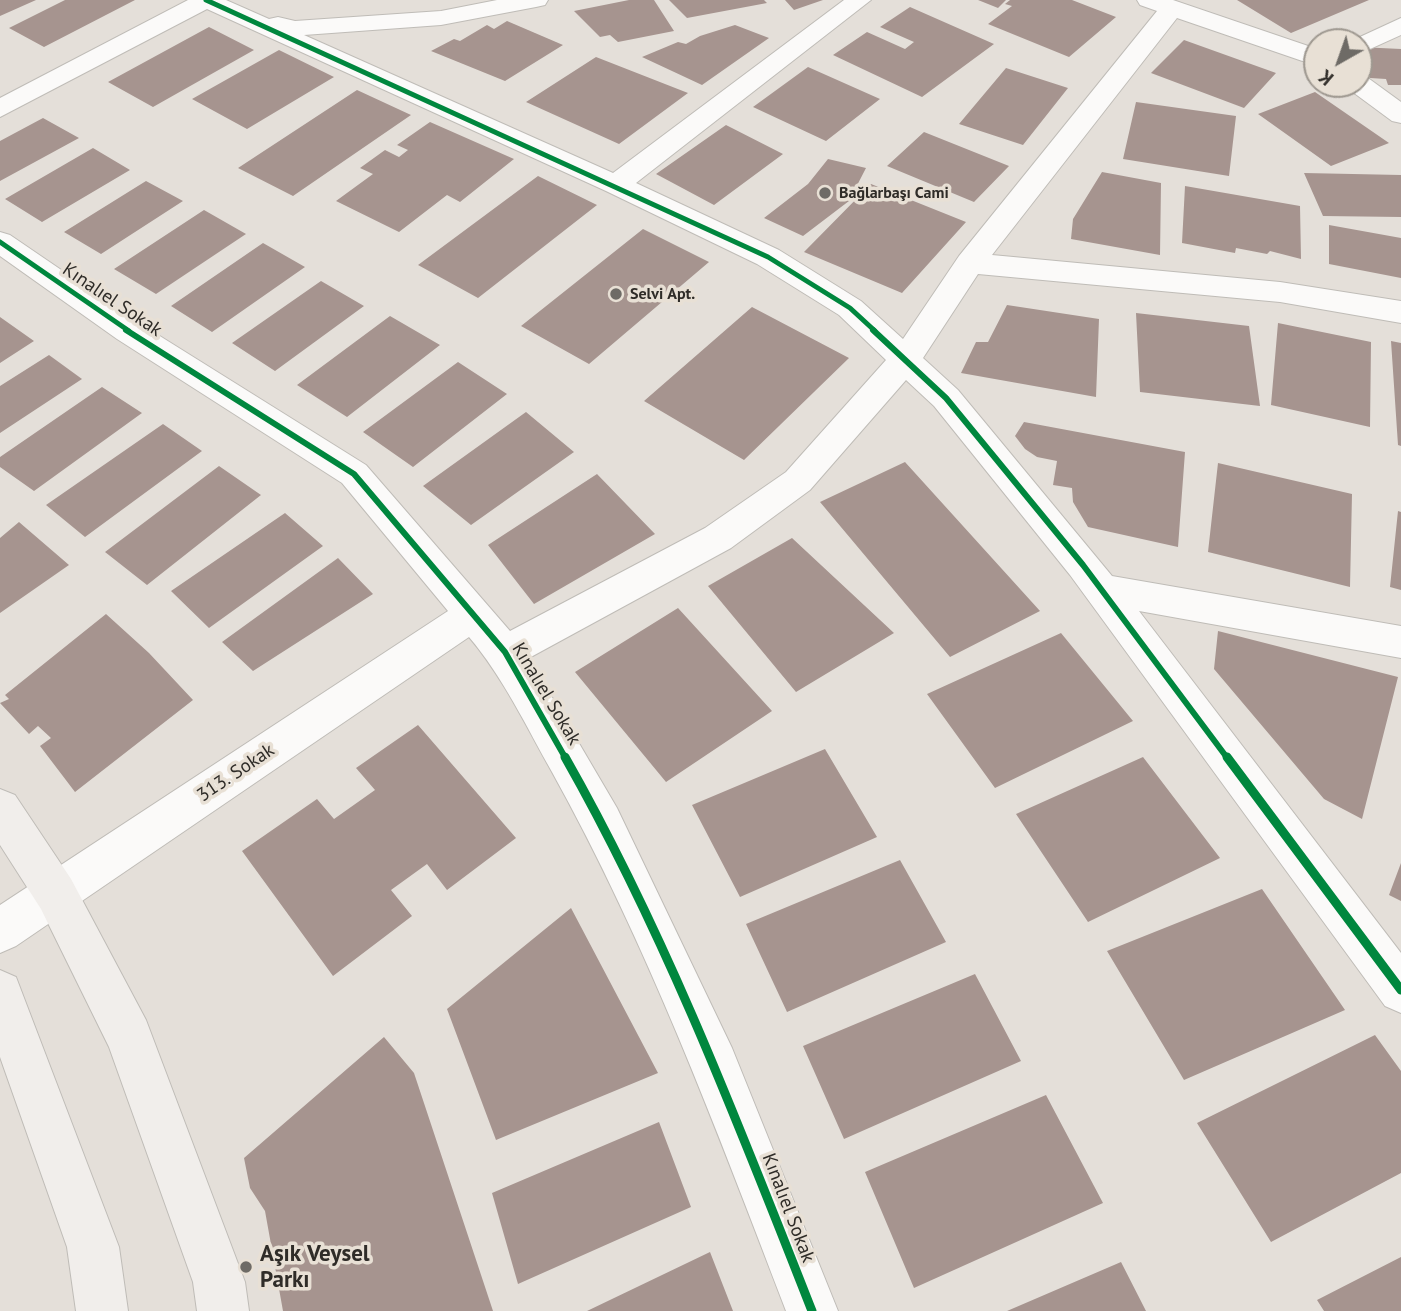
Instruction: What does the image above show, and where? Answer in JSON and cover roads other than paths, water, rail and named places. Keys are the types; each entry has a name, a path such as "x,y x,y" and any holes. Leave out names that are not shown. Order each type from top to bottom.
{"main road":[{"path":"0,808 56,894 129,1037 219,1282 223,1311"},
{"path":"0,993 93,1247 102,1311"}],"street":[{"path":"0,109 206,0 616,185 768,257 850,308 946,398 1100,589 1401,990"},
{"path":"246,18 295,27 441,18 536,0"},
{"path":"616,185 859,0"},
{"path":"505,652 718,538 797,481 905,360 970,263 1161,4 1303,53"},
{"path":"1373,39 1401,25"},
{"path":"1373,94 1401,115"},
{"name":"Kınalıel Sokak","path":"0,242 128,331 354,474 505,652 602,822 715,1065 812,1311"},
{"path":"970,263 1280,292 1401,312"},
{"path":"1100,589 1401,642"},
{"name":"313. Sokak","path":"0,931 472,614"}],"place":[{"name":"Bağlarbaşı Cami","path":"825,193"},
{"name":"Selvi Apt.","path":"616,294"},
{"name":"Aşık Veysel Parkı","path":"246,1267"}]}
